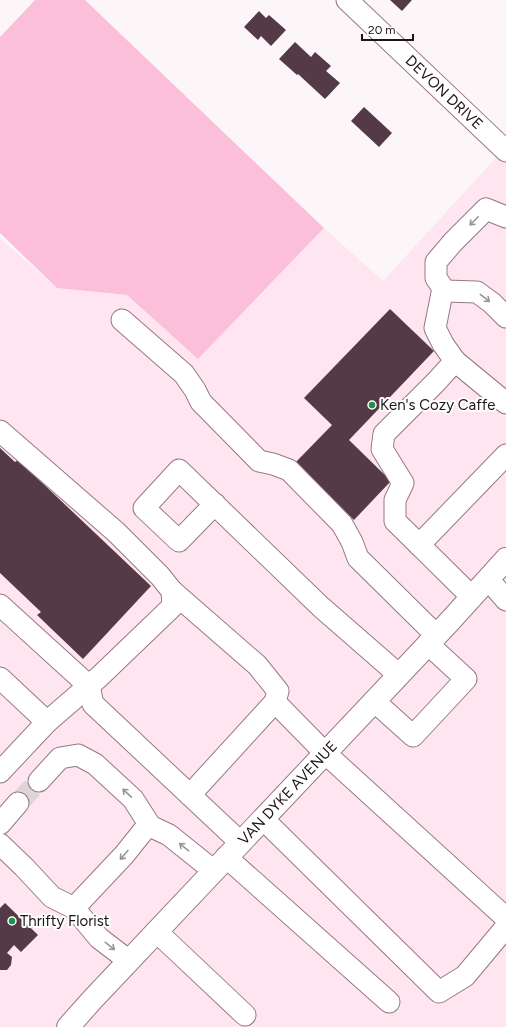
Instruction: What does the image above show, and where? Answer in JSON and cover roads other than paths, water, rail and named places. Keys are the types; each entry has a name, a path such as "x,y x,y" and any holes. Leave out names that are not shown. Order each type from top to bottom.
{"main road":[{"name":"VAN DYKE AVENUE","path":"75,1024 92,1000 432,640 506,559"}],"street":[{"name":"DEVON DRIVE","path":"347,0 506,151"},
{"path":"506,217 486,208 436,262 436,278 445,291 477,292 492,303 506,317"},
{"path":"443,288 435,328 455,361 506,403"},
{"path":"122,320 184,374 202,402 260,461 289,470 342,524 352,542 358,558 466,679 413,736 374,701"},
{"path":"455,361 384,434 382,449 403,483 395,500 394,521 472,597"},
{"path":"0,431 116,532 160,576 172,591 257,665 278,691 275,702 190,795"},
{"path":"419,545 506,455"},
{"path":"215,504 321,607 399,675"},
{"path":"488,579 506,600"},
{"path":"4,758 89,686 173,606 172,591"},
{"path":"0,605 89,686 93,704 190,795 227,857 389,1002"},
{"path":"0,678 47,722"},
{"path":"275,702 325,753 506,918"},
{"path":"39,781 60,758 78,754 95,764 133,799 149,824 148,825 169,835 227,857"},
{"path":"0,824 18,803"},
{"path":"263,819 439,992 464,976 506,927"},
{"path":"74,908 124,855 148,825"},
{"path":"0,844 24,866 52,897 74,908 99,938 129,961"},
{"path":"157,932 245,1015"}],"tunnel":[{"path":"18,803 39,781"}],"place":[{"name":"Ken's Cozy Caffe","path":"372,405"},
{"name":"Thrifty Florist","path":"12,921"}]}
